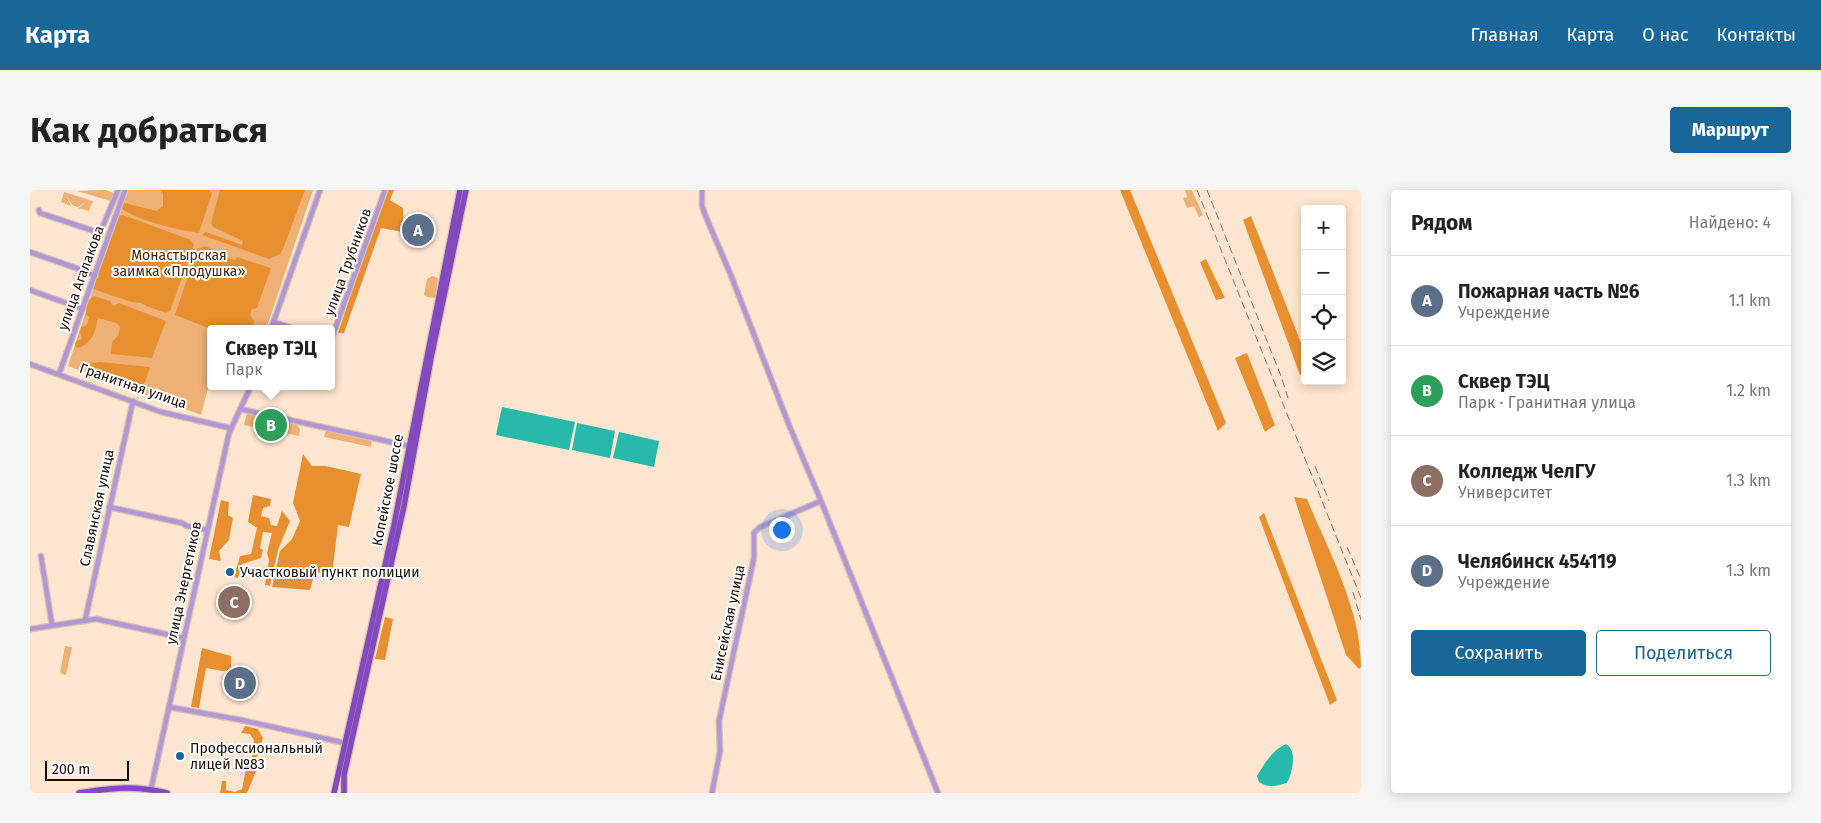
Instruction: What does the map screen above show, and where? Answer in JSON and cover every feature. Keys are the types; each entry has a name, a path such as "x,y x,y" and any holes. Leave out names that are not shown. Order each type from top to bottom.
{"main road":[{"name":"Копейское шоссе","path":"452,246 460,190"},
{"name":"Копейское шоссе","path":"334,793 412,447 452,246 466,190"},
{"name":"Копейское шоссе","path":"344,793 344,775 404,506 412,447"},
{"path":"79,793 126,787 167,793"}],"street":[{"path":"39,210 40,213 100,234 118,190"},
{"name":"улица Агалакова","path":"59,374 125,190"},
{"path":"272,325 320,190"},
{"name":"улица Трубников","path":"335,330 385,190"},
{"path":"702,190 702,206 706,217 938,793"},
{"path":"30,252 94,276"},
{"path":"30,290 83,309"},
{"path":"273,322 282,325"},
{"name":"Гранитная улица","path":"30,364 161,412 230,428"},
{"name":"улица Энергетиков","path":"151,791 230,428 248,390"},
{"name":"Славянская улица","path":"84,621 133,401"},
{"path":"240,410 412,447"},
{"name":"Енисейская улица","path":"712,793 720,752 719,721 754,558 754,533 760,526 822,501"},
{"path":"109,507 207,530"},
{"path":"41,556 52,625"},
{"path":"30,629 96,619 184,638"},
{"path":"169,708 241,720 345,744"}],"green space":[{"path":"105,190 114,193 111,201 77,191"},
{"name":"Монастырская заимка «Плодушка»","path":"126,190 313,190 267,325 207,325 207,390 201,415 68,366"},
{"path":"161,190 209,190 212,193 199,233 148,221 121,208 124,203 157,211 163,206"},
{"path":"220,190 305,190 280,254 269,259 202,235 206,232 242,245 243,241 213,227 211,223"},
{"path":"386,190 394,190 390,200 403,208 403,232 381,228 344,333 338,333"},
{"path":"1120,190 1130,190 1226,423 1218,431"},
{"path":"1185,190 1192,190 1203,215 1199,217 1194,206 1187,208 1183,198 1187,197"},
{"path":"64,192 93,201 89,211 78,208 88,201 78,207 72,205 66,195 71,206 61,202"},
{"path":"123,215 191,240 194,245 170,311 166,313 141,303 131,302 93,289 117,216"},
{"path":"1251,216 1301,343 1301,375 1300,375 1243,220"},
{"path":"205,246 235,260 237,257 271,268 257,308 252,309 250,315 254,321 253,325 207,325 207,327 175,315 197,249"},
{"path":"1206,259 1225,298 1216,300 1200,262"},
{"path":"432,276 438,278 435,298 424,295 427,279"},
{"path":"94,296 110,301 113,306 119,303 166,321 152,358 111,354 112,342 118,336 120,327 116,323 98,318 92,337 86,344 77,348 75,345 76,341 82,339 81,327 87,325 89,317 86,315 86,302"},
{"path":"1247,353 1275,425 1265,432 1235,358"},
{"path":"100,362 150,367 142,386 94,369 87,364"},
{"path":"247,413 296,424 300,429 299,436 244,425"},
{"path":"326,430 372,441 371,447 324,437"},
{"path":"303,454 312,466 326,466 361,474 349,527 338,525 332,575 315,572 310,590 272,587 280,551 292,539 300,521 293,503"},
{"path":"253,495 271,499 270,506 263,508 261,516 269,518 271,525 277,526 282,511 290,521 278,550 270,586 265,585 269,560 267,553 272,533 263,532 260,548 263,550 261,558 242,564 238,578 234,577 240,556 251,554 257,528 248,522"},
{"path":"1294,497 1307,499 1350,602 1360,645 1361,667 1359,669 1346,655"},
{"path":"221,500 229,502 228,515 233,518 229,540 219,551 221,561 209,559"},
{"path":"1264,513 1337,700 1330,705 1259,517"},
{"path":"385,617 393,619 385,660 375,659"},
{"path":"65,646 72,647 66,675 60,673"},
{"path":"202,648 231,656 231,670 222,671 206,668 199,708 191,707"},
{"path":"245,726 258,729 263,738 256,759 252,757 254,740 250,734 241,733"},
{"path":"248,759 252,760 257,769 247,793 220,793 222,781 226,781 226,790 235,792 242,789"}],"water":[{"path":"502,407 575,422 569,450 496,435"},
{"path":"577,423 615,431 610,458 572,450"},
{"path":"619,432 659,441 654,467 613,458"},
{"path":"1286,744 1290,747 1293,757 1291,774 1287,783 1272,786 1259,782 1257,776 1266,762 1273,753"}],"railway":[{"path":"1197,190 1361,598"},
{"path":"1207,190 1288,398"},
{"path":"1315,466 1329,501"},
{"path":"1347,547 1361,579"},
{"path":"1353,592 1361,620"}],"place":[{"name":"Пожарная часть №6","path":"418,230"},
{"name":"Сквер ТЭЦ","path":"271,425"},
{"name":"Участковый пункт полиции","path":"230,572"},
{"name":"Колледж ЧелГУ","path":"234,602"},
{"name":"Челябинск 454119","path":"240,683"},
{"name":"Профессиональный лицей №83","path":"180,756"}]}
